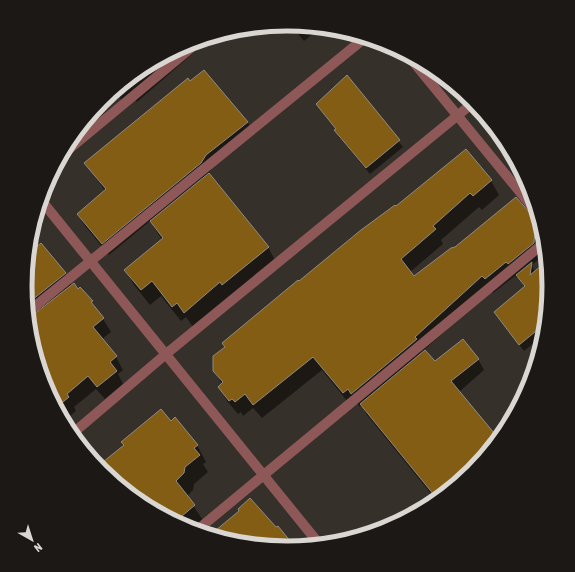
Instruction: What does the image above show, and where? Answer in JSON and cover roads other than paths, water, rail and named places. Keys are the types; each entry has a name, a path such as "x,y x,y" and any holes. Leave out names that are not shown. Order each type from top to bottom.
{"street":[{"path":"34,307 360,42"},
{"path":"75,144 187,51"},
{"path":"418,67 528,202"},
{"path":"77,430 166,354 468,107"},
{"path":"46,206 315,539"},
{"path":"202,526 539,247"}]}
